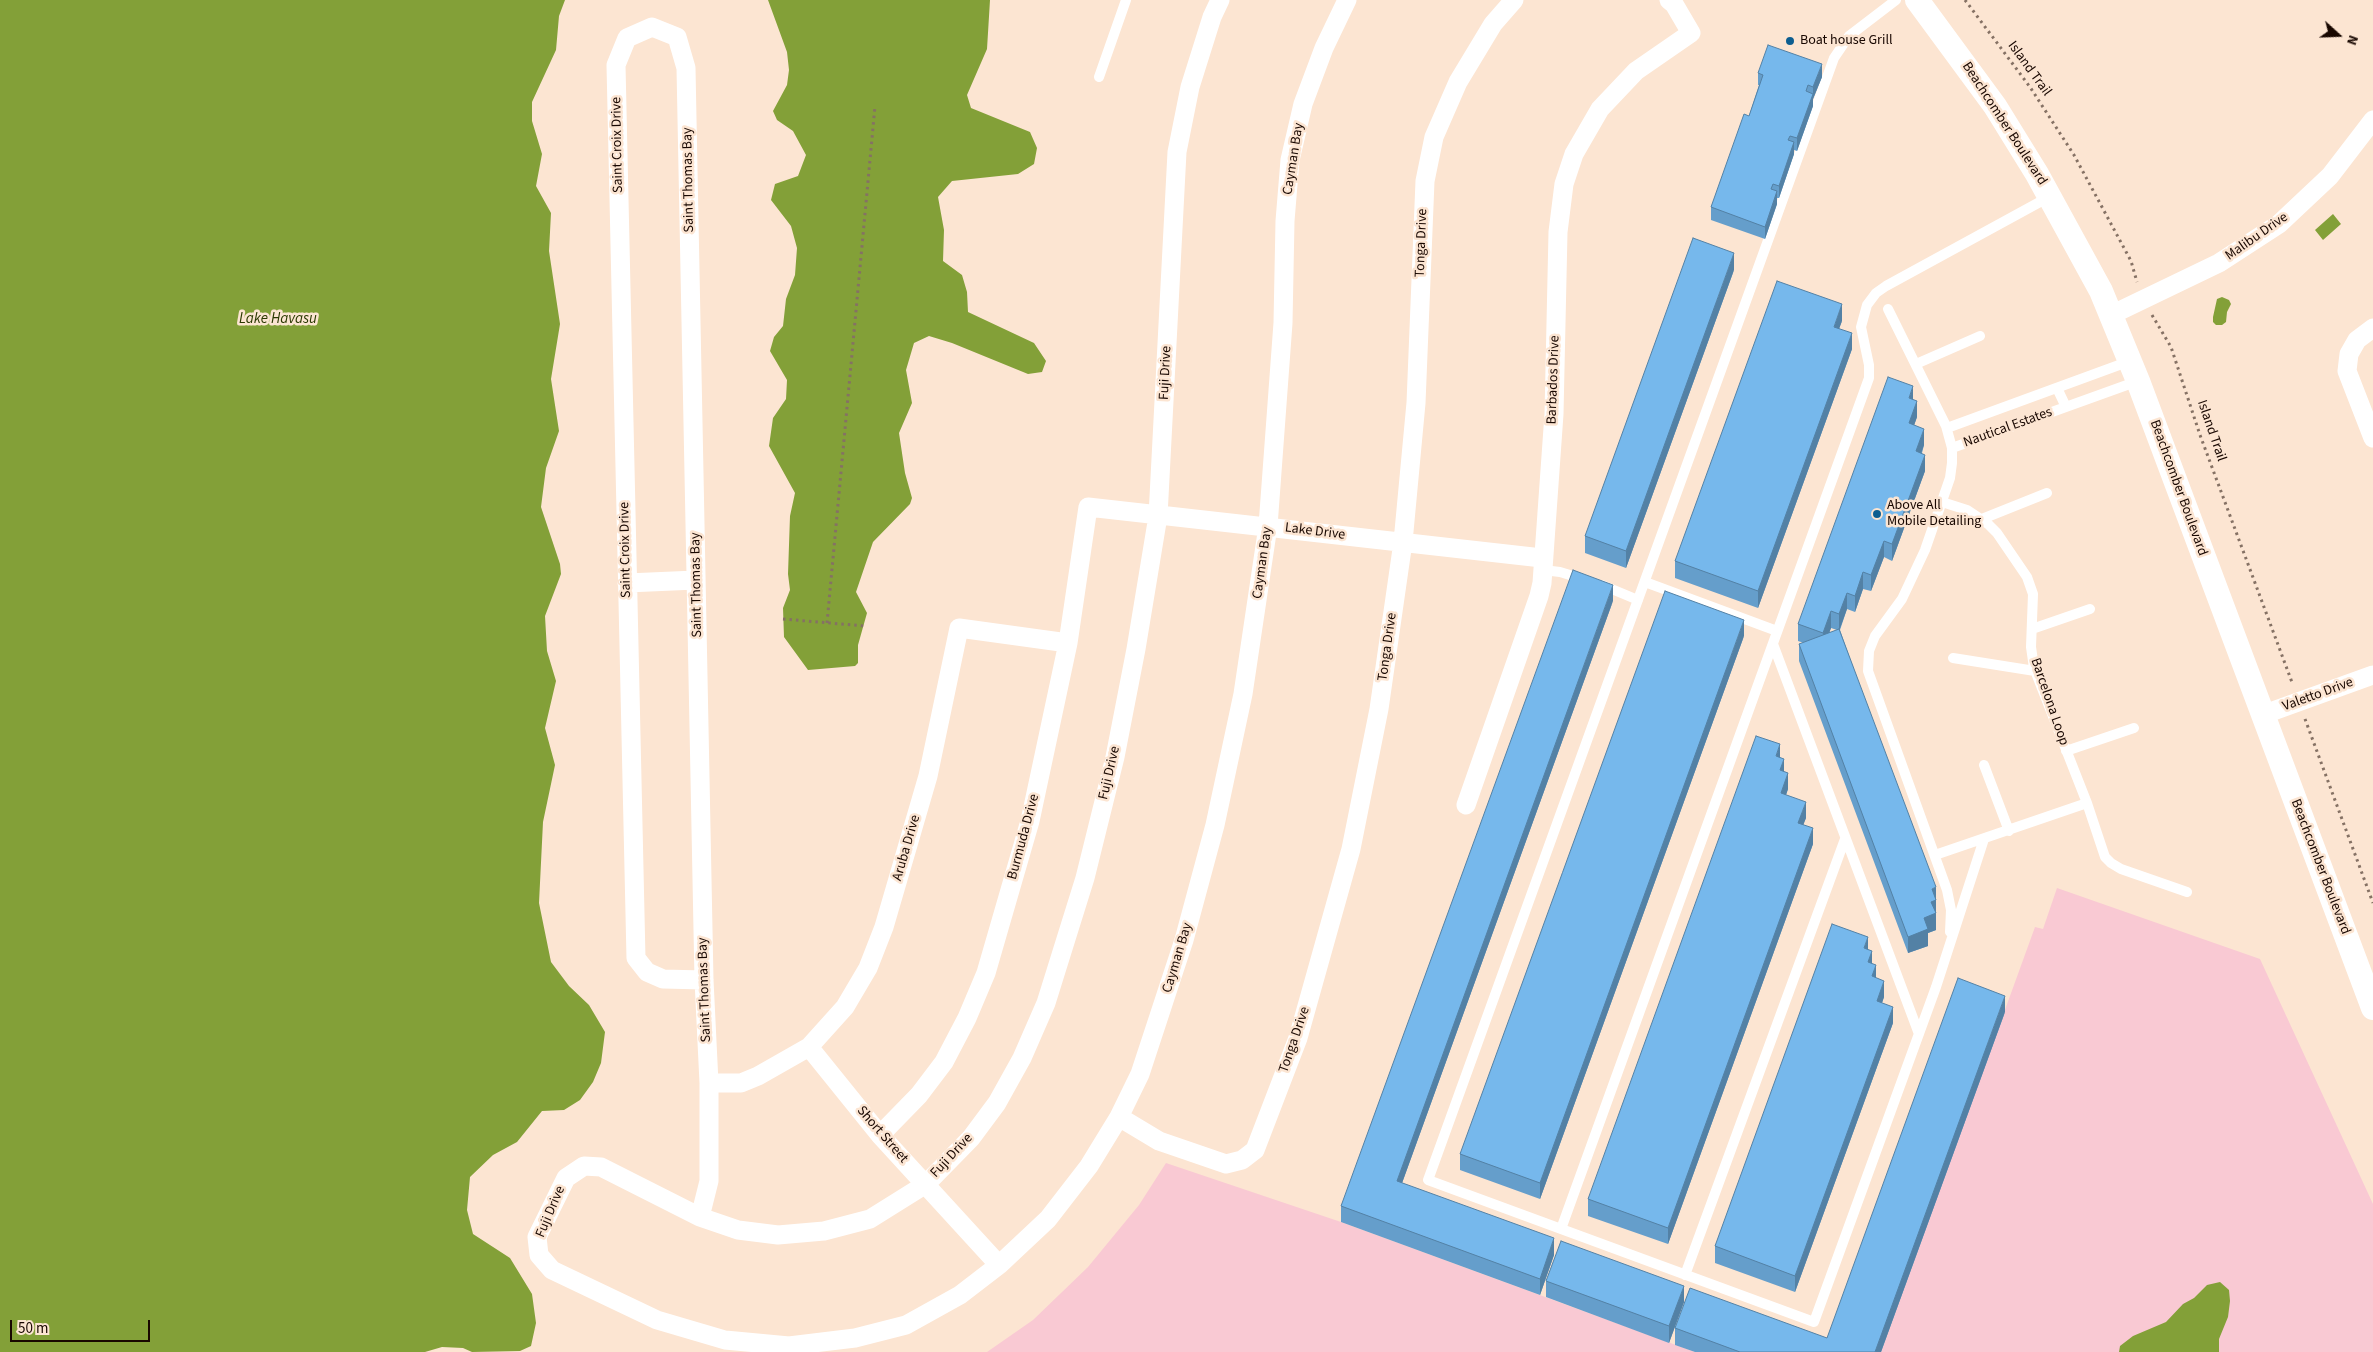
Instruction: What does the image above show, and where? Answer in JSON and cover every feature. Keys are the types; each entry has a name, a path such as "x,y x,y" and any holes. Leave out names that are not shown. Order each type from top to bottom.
{"street":[{"name":"Fuji Drive","path":"1119,1116 1089,1166 1048,1219 1000,1265 960,1295 906,1325 855,1338 789,1346 725,1340 657,1320 552,1270 539,1255 537,1237 566,1178 584,1166 601,1167 700,1217 738,1230 770,1234 824,1231 870,1219 926,1184 970,1138 997,1103 1022,1058 1046,1003 1085,878 1115,757 1136,649 1158,516 1177,152 1190,87 1212,17 1220,0"},
{"name":"Cayman Bay","path":"1119,1116 1140,1074 1184,940 1215,825 1243,694 1268,526 1283,323 1285,221 1290,160 1303,104 1324,48 1347,0"},
{"name":"Tonga Drive","path":"1119,1116 1159,1141 1226,1164 1242,1160 1255,1150 1298,1038 1351,849 1380,709 1403,542 1416,403 1425,181 1434,137 1458,82 1493,24 1514,0"},
{"name":"Barbados Drive","path":"1466,805 1540,596 1554,414 1558,232 1564,184 1574,154 1600,109 1636,71 1690,34 1674,4 1669,0"},
{"name":"Beachcomber Boulevard","path":"1917,0 1995,106 2050,196 2101,291 2134,371 2373,1008"},
{"name":"Saint Thomas Bay","path":"616,65 627,38 652,27 677,37 686,68 704,980 709,1084 709,1181 700,1217"},
{"name":"Saint Croix Drive","path":"616,65 636,958 647,972 663,979 704,980"},
{"name":"Malibu Drive","path":"2111,315 2219,263 2278,224 2330,176 2373,120"},
{"path":"2373,328 2357,340 2349,354 2347,371 2373,438"},
{"name":"Lake Drive","path":"1088,507 1403,542 1542,564"},
{"name":"Burmuda Drive","path":"880,1135 919,1095 944,1062 968,1018 986,973 1030,821 1068,643 1088,507"},
{"path":"627,583 696,580"},
{"name":"Aruba Drive","path":"709,1084 741,1083 758,1076 809,1047 846,1007 868,968 884,927 928,776 959,628 1068,643"},
{"name":"Valetto Drive","path":"2262,714 2373,675"},
{"name":"Short Street","path":"809,1047 880,1135 1000,1265"}],"lane":[{"path":"1099,77 1126,0"},
{"path":"1845,839 1686,1275 1428,1180 1834,58 1842,44 1853,32 1896,0"},
{"path":"1561,1229 1869,378 1869,365 1861,327 1869,302 1886,286 2050,196"},
{"path":"1888,309 1947,428 1952,448"},
{"path":"1916,364 1980,336"},
{"name":"Nautical Estates","path":"1947,428 2057,388 2134,371"},
{"name":"Nautical Estates","path":"1949,948 1950,904 1935,855 1869,676 1869,650 1875,636 1902,598 1914,575 1952,471 1952,448 2066,407 2134,371"},
{"path":"2057,388 2066,407"},
{"path":"1982,519 2046,493"},
{"name":"Barcelona Loop","path":"1942,502 1967,510 1982,519 1997,533 2029,581 2033,599 2032,654 2035,671 2105,857 2121,869 2187,892"},
{"path":"1542,564 1638,600"},
{"path":"1644,582 1777,631"},
{"path":"2032,629 2090,609"},
{"path":"1773,644 1919,1034"},
{"path":"1953,658 2035,671"},
{"path":"2066,751 2134,728"},
{"path":"1984,765 2009,831"},
{"path":"1935,855 2086,803"},
{"name":"Nautical Estates","path":"1686,1275 1814,1322 1936,986 1984,839"}],"path":[{"name":"Island Trail","path":"1965,0 2030,87 2074,155 2131,261 2142,300 2170,347 2200,435 2373,903"},
{"path":"827,622 875,106"},
{"path":"783,619 865,626"}],"shaded area":[{"path":"2057,888 2260,959 2373,1204 2373,1352 1881,1352 2035,927 2043,929"},
{"path":"1166,1163 1341,1222 1695,1352 987,1352 1033,1320 1088,1267 1139,1205"}],"water":[{"name":"Lake Havasu","path":"0,0 565,0 559,16 556,50 532,102 532,121 542,154 536,186 551,213 549,251 560,324 551,379 559,431 546,468 541,507 560,564 561,574 545,616 547,651 556,681 545,728 555,765 543,822 539,903 551,962 569,986 589,1005 605,1032 601,1063 593,1082 580,1100 564,1110 542,1111 517,1142 493,1155 470,1177 467,1210 473,1234 510,1258 532,1294 536,1323 531,1346 520,1351 472,1352 463,1348 442,1347 425,1352 0,1352"},
{"path":"768,0 990,0 987,49 967,95 971,108 1030,132 1037,148 1034,164 1018,174 952,181 938,197 944,230 943,261 962,275 967,292 968,312 1034,343 1046,361 1042,372 1028,374 952,343 929,336 914,343 906,370 912,403 899,433 905,473 912,498 910,504 873,542 856,592 867,613 858,645 858,663 855,666 808,670 784,637 783,608 790,590 788,574 790,516 795,493 769,446 773,418 786,399 787,380 770,351 774,337 783,326 786,299 795,275 797,248 791,226 771,200 775,184 798,176 806,155 793,131 777,120 773,111 787,85 789,70 787,52"},
{"path":"2333,214 2341,224 2323,240 2315,230"},
{"path":"2222,297 2229,300 2231,304 2227,312 2226,322 2222,325 2216,325 2213,322 2213,317 2217,299"},
{"path":"2220,1282 2229,1290 2230,1301 2228,1317 2219,1339 2219,1352 2119,1352 2120,1346 2133,1336 2166,1322 2183,1304 2194,1298 2207,1285"}],"building":[{"path":"1768,45 1822,64 1813,87 1808,85 1806,91 1813,94 1797,138 1790,136 1788,140 1794,142 1779,186 1773,184 1771,189 1777,191 1765,227 1711,207 1744,114 1749,116 1763,75 1758,73"},
{"path":"1693,238 1734,253 1626,551 1585,536"},
{"path":"1777,281 1842,304 1834,327 1852,333 1758,591 1675,561"},
{"name":"Above All Mobile Detailing","path":"1888,377 1913,386 1909,398 1917,401 1909,423 1924,429 1916,451 1925,455 1892,544 1884,541 1871,575 1863,572 1855,596 1847,593 1839,614 1831,611 1823,633 1798,624"},
{"path":"1573,570 1613,585 1397,1181 1554,1238 1540,1279 1341,1206"},
{"path":"1665,591 1744,620 1540,1183 1460,1154"},
{"path":"1839,629 1936,887 1932,889 1936,900 1931,902 1936,913 1924,918 1928,929 1908,937 1799,644"},
{"path":"1756,736 1780,744 1776,756 1784,759 1780,770 1788,773 1781,793 1806,802 1798,823 1813,828 1668,1228 1588,1199"},
{"path":"1832,924 1868,937 1864,948 1872,951 1868,962 1876,965 1872,976 1884,981 1877,1001 1893,1007 1795,1276 1715,1246"},
{"path":"1958,978 2005,996 1875,1352 1740,1352 1675,1328 1690,1288 1827,1338"},
{"path":"1561,1241 1684,1286 1669,1326 1546,1281"}],"place":[{"name":"Boat house Grill","path":"1790,41"},
{"name":"Above All Mobile Detailing","path":"1877,514"}]}
